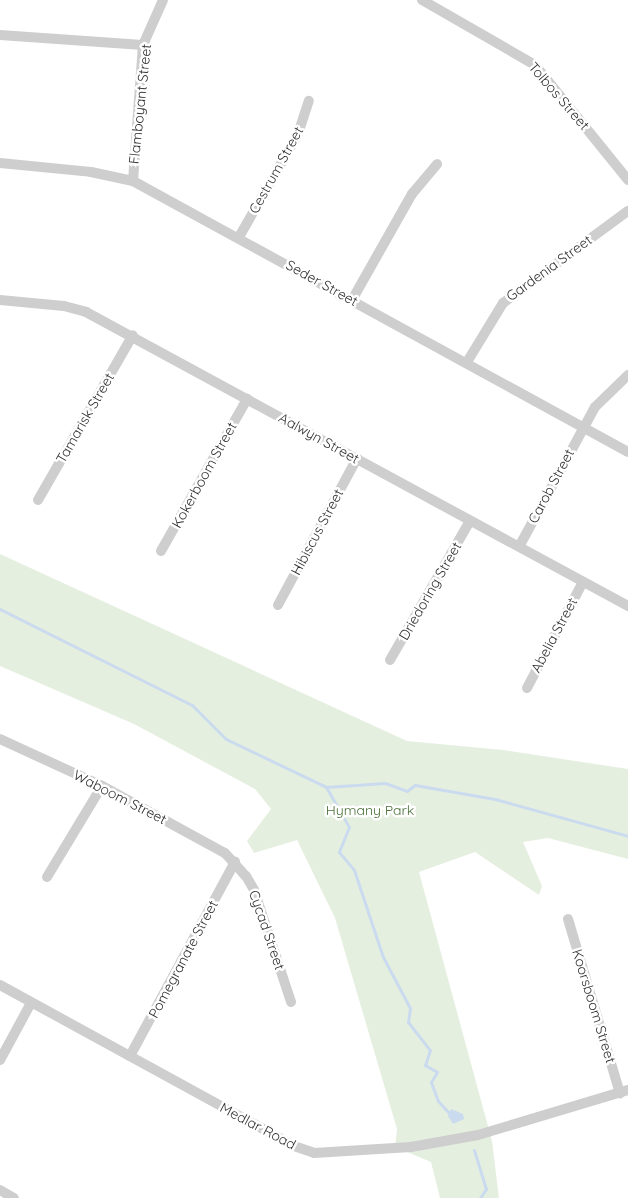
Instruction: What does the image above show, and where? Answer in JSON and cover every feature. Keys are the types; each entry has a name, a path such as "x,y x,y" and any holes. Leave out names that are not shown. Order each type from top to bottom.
{"street":[{"name":"Flamboyant Street","path":"133,181 144,45 164,0"},
{"name":"Tolbos Street","path":"422,0 535,65 628,180"},
{"path":"0,34 144,45"},
{"name":"Cestrum Street","path":"238,237 298,134 309,101"},
{"name":"Seder Street","path":"0,163 91,172 133,181 467,362 628,452"},
{"path":"352,300 412,194 437,164"},
{"name":"Gardenia Street","path":"467,362 502,302 628,210"},
{"name":"Aalwyn Street","path":"0,300 74,308 133,336 470,521 520,545 628,606"},
{"name":"Tamarisk Street","path":"38,500 133,336"},
{"name":"Carob Street","path":"520,545 582,428 604,395 628,375"},
{"name":"Kokerboom Street","path":"161,550 247,398"},
{"name":"Hibiscus Street","path":"278,605 357,458"},
{"name":"Driedoring Street","path":"390,660 470,521"},
{"name":"Abelia Street","path":"527,688 545,650 583,582"},
{"name":"Waboom Street","path":"0,739 102,786 217,846 235,862"},
{"path":"47,877 102,786"},
{"name":"Cycad Street","path":"235,862 246,876 257,898 291,1002"},
{"name":"Pomegranate Street","path":"130,1056 235,862"},
{"name":"Koorsboom Street","path":"568,919 624,1091"},
{"name":"Medlar Road","path":"0,986 294,1146 314,1153 411,1147 478,1135 624,1091"},
{"path":"0,1060 31,1003"},
{"path":"0,1190 14,1198"}],"green space":[{"name":"Hymany Park","path":"0,554 407,741 503,750 628,769 628,859 548,838 523,842 542,886 539,895 475,852 419,872 492,1141 499,1198 440,1198 431,1162 395,1147 397,1129 335,918 297,840 254,853 247,841 271,809 255,789 134,724 0,666"}],"water":[{"path":"451,1109 463,1114 464,1119 453,1124 448,1116"}],"waterway":[{"path":"0,609 192,705 226,739 326,787 385,783 407,791 415,785 495,799 628,836"},
{"path":"326,787 349,827 339,852 354,870 383,957 410,1008 408,1022 430,1050 425,1065 437,1072 431,1082 438,1101 451,1115"},
{"path":"474,1150 486,1189 480,1198"}]}
